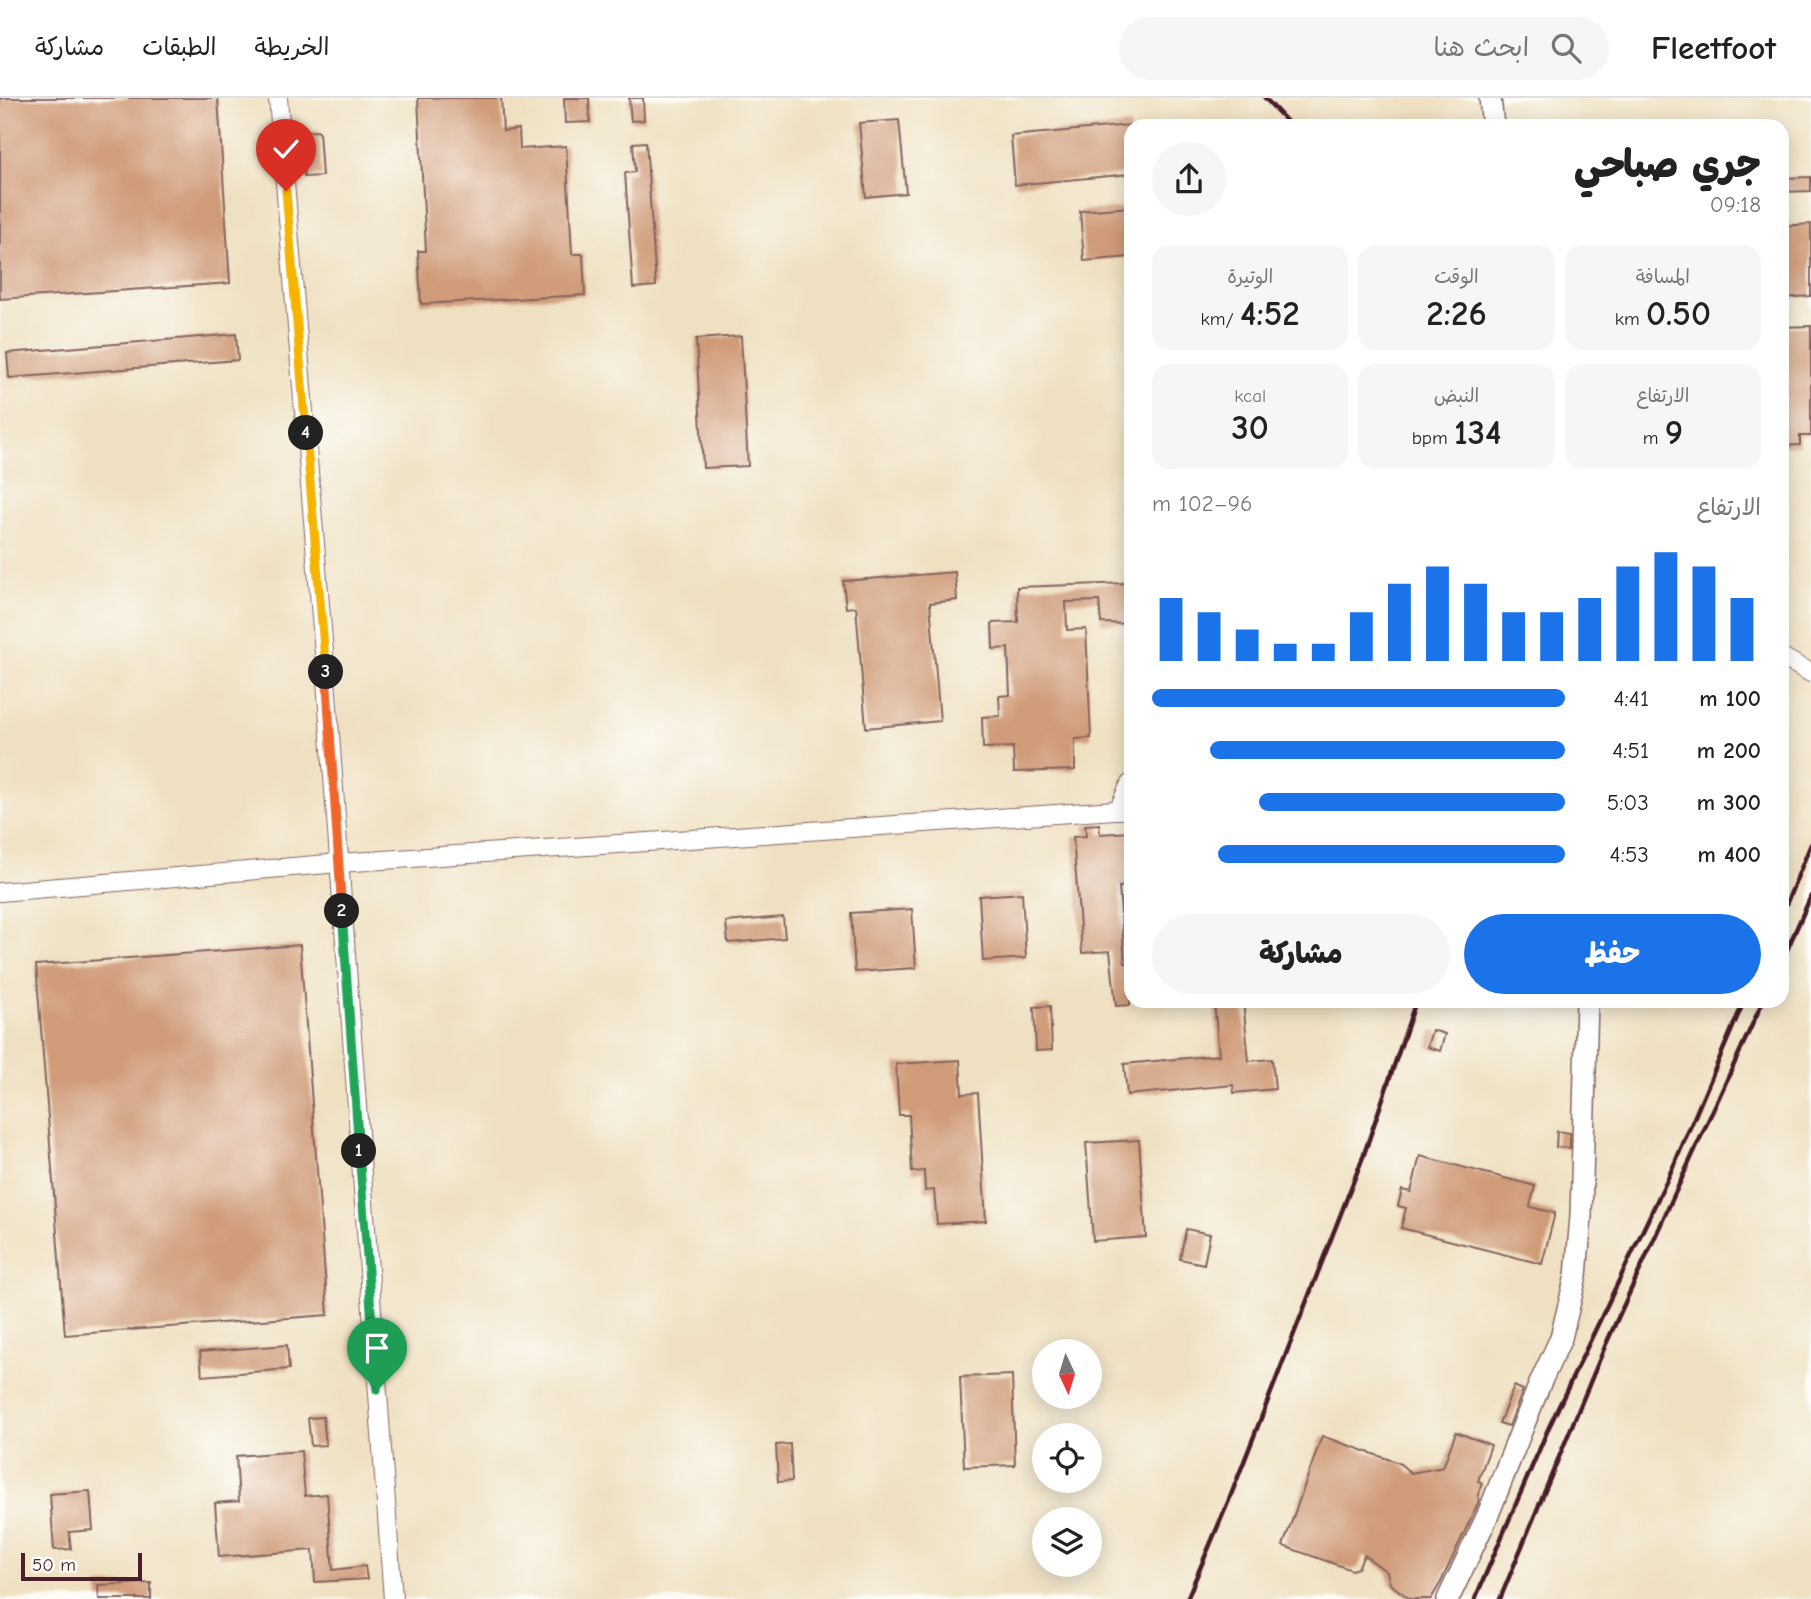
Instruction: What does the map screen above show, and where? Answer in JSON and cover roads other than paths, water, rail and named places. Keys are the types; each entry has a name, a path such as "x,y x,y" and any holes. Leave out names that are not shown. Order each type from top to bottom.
{"street":[{"path":"278,98 323,639 393,1599"},
{"path":"1490,98 1492,119"},
{"path":"1789,661 1811,673"},
{"path":"0,892 339,863 1124,810"},
{"path":"1448,1599 1487,1517 1561,1338 1573,1289 1581,1216 1587,1008"}],"railway":[{"path":"1265,98 1284,119"},
{"path":"1789,897 1811,844"},
{"path":"1789,945 1811,896"},
{"path":"1187,1599 1229,1500 1363,1157 1414,1008"},
{"path":"1475,1599 1549,1427 1674,1165 1741,1008"},
{"path":"1500,1599 1606,1344 1760,1008"}]}
